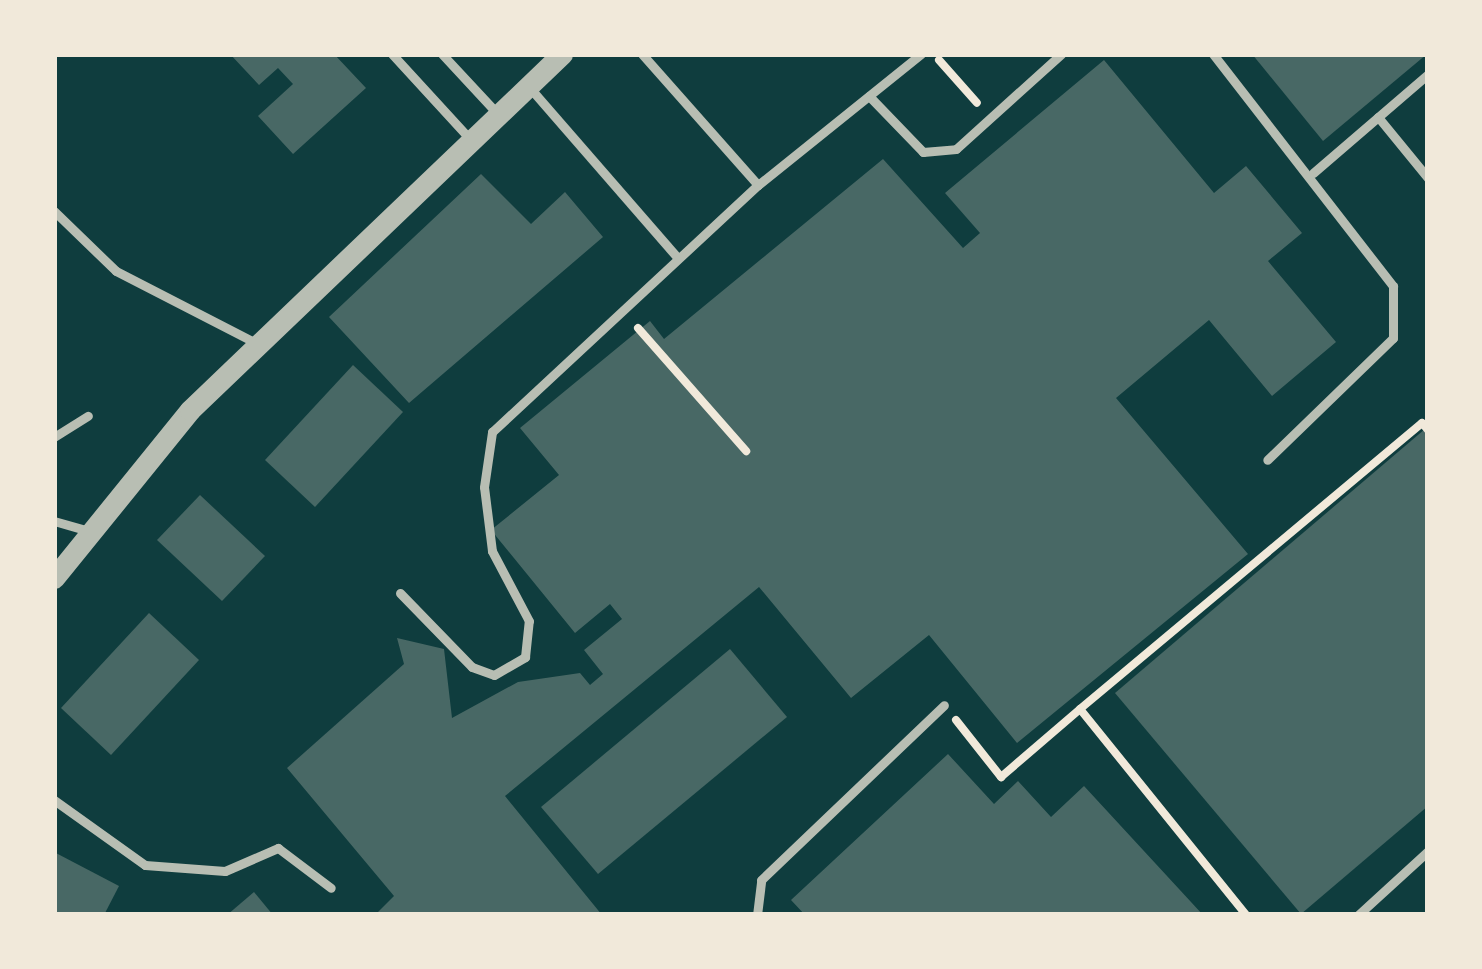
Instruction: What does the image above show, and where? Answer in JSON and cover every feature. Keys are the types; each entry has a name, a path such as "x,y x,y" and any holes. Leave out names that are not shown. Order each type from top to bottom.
{"street":[{"path":"54,578 88,531 256,343 468,136 562,54"}],"lane":[{"path":"392,54 468,136"},
{"path":"442,54 495,111"},
{"path":"643,54 758,185"},
{"path":"400,593 472,667 494,675 525,657 529,620 492,551 486,509 492,431 758,185 921,54"},
{"path":"868,96 922,152 956,149 1061,54"},
{"path":"1213,54 1381,257 1393,338 1267,460"},
{"path":"1312,172 1428,74"},
{"path":"527,84 678,258"},
{"path":"1378,117 1428,178"},
{"path":"54,211 116,271 256,343"},
{"path":"54,437 88,416"},
{"path":"54,521 88,531"},
{"path":"757,915 760,880 944,705"},
{"path":"54,800 145,865 225,871 278,848 331,888"},
{"path":"1358,915 1428,851"}],"path":[{"path":"933,54 991,119"},
{"path":"638,328 746,451"},
{"path":"944,705 1000,777 1422,423 1428,430"},
{"path":"1080,709 1246,915"}],"building":[{"path":"230,54 334,54 366,88 293,154 258,116 293,84 278,68 259,85"},
{"path":"1252,54 1427,54 1323,141"},
{"path":"1104,60 1214,193 1246,166 1302,233 1268,261 1336,342 1272,396 1209,320 1116,398 1248,554 1017,743 929,635 851,698 759,587 505,796 602,915 375,915 394,896 287,768 404,664 397,638 444,649 452,718 518,682 580,673 590,685 603,674 584,650 622,619 610,604 575,633 491,530 559,475 520,428 650,321 664,339 883,159 963,248 980,233 945,193"},
{"path":"481,174 531,224 565,192 603,237 409,403 329,317"},
{"path":"353,365 403,412 315,507 265,460"},
{"path":"1425,429 1428,806 1301,914 1115,693"},
{"path":"200,495 265,556 222,601 157,540"},
{"path":"149,613 199,660 111,755 61,708"},
{"path":"730,649 787,717 598,874 541,807"},
{"path":"948,754 994,804 1018,781 1051,817 1084,786 1203,915 805,915 791,900"},
{"path":"54,852 119,886 104,915 54,915"},
{"path":"254,892 273,915 227,915"}]}
